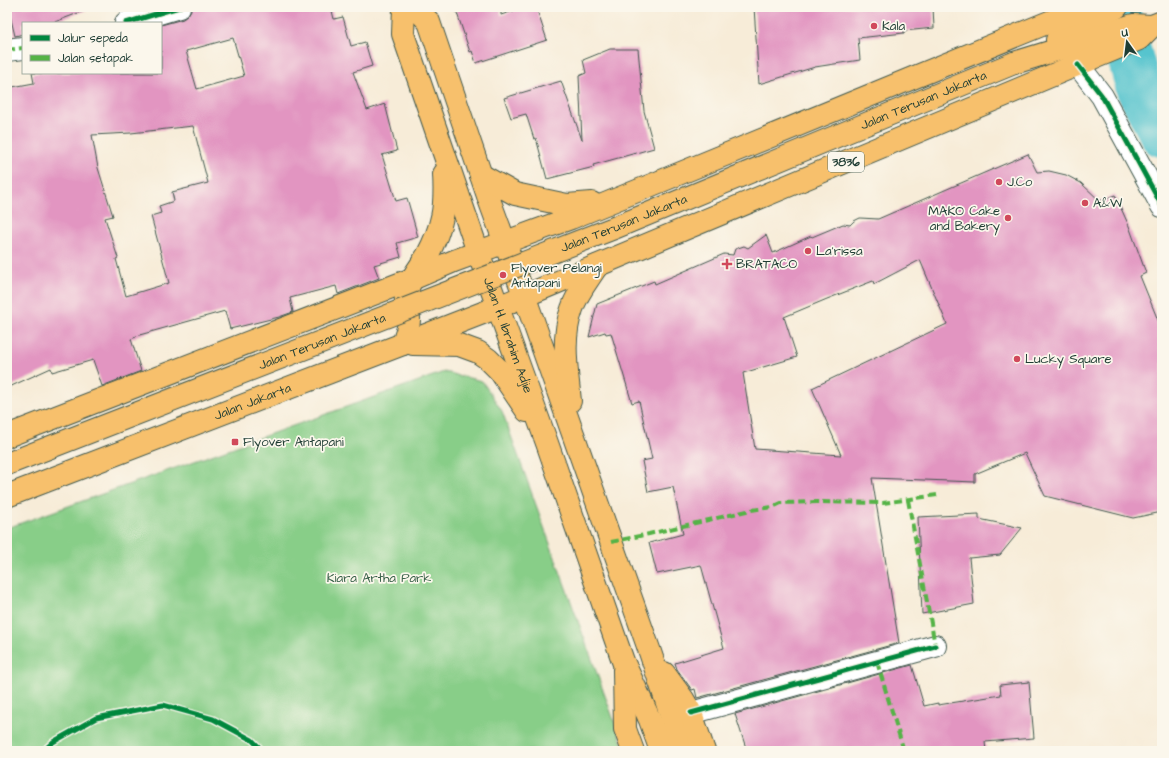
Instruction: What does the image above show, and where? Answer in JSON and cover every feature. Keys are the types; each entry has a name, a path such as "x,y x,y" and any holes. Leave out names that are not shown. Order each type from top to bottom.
{"main road":[{"name":"Jalan H. Ibrahim Adjie","path":"404,7 403,34 478,252 547,443 623,661 650,720 661,751"},
{"path":"415,7 428,22 480,175 650,652 683,751"},
{"path":"1085,34 1117,7"},
{"name":"Jalan Terusan Jakarta","path":"478,252 571,218 615,200 1085,34 1147,28"},
{"name":"Jalan Terusan Jakarta","path":"7,464 614,228 1085,34"},
{"name":"Jalan Terusan Jakarta","path":"498,307 587,270 1085,34"},
{"path":"443,150 445,201 442,219 436,237 406,291 405,300 409,321 404,344 459,345 478,352 488,359 500,371 547,443"},
{"path":"480,175 515,194 567,205 615,200"},
{"path":"571,218 564,228 560,241 561,254 568,265 587,270 580,292 571,309 566,333 566,364 572,432"},
{"path":"7,436 478,252"},
{"name":"Jalan Jakarta","path":"7,496 498,307"},
{"path":"650,652 691,713 704,751"},
{"name":"Jalan H. Ibrahim Adjie","path":"623,661 625,729 633,751"}],"street":[{"path":"129,22 180,7"},
{"path":"1085,34 1102,96 1162,206"},
{"path":"7,50 22,48"},
{"path":"691,713 935,646"}],"green space":[{"name":"Kiara Artha Park","path":"444,372 482,381 502,411 625,751 7,751 7,528"}],"building":[{"path":"8,7 89,7 89,9 55,22 22,22 22,34 15,36"},
{"path":"191,7 331,7 334,19 343,17 351,46 365,42 372,66 353,72 367,110 385,104 397,151 382,155 396,201 407,198 418,237 397,243 401,257 374,265 379,278 338,294 336,286 290,298 293,312 279,317 230,329 225,311 136,336 131,339 141,371 102,386 93,360 52,372 51,368 7,388 7,88 34,83 32,74 162,74 162,25 183,19 188,15","holes":["233,38 244,76 197,89 186,51","193,126 208,183 172,192 174,201 159,206 161,213 151,216 169,283 126,296 116,259 118,258 105,218 113,216 98,168 92,135 131,133"]},
{"path":"455,7 501,7 501,15 525,7 536,7 547,40 476,63 472,51 470,52"},
{"path":"754,7 933,7 934,28 858,38 860,60 815,67 759,84"},
{"path":"610,49 638,49 644,111 654,148 593,165 594,167 547,179 536,138 534,139 526,114 511,118 504,98 561,81 582,140 579,76 586,73 583,60"},
{"path":"1028,154 1037,172 1049,171 1066,175 1081,183 1100,201 1115,195 1129,226 1146,273 1140,276 1162,330 1162,512 1133,518 1045,496 1025,453 975,474 975,482 872,478 899,643 697,698 695,689 692,690 677,669 675,663 724,648 701,565 657,574 649,543 683,534 673,487 648,492 642,461 652,459 639,401 632,403 611,333 606,334 605,332 589,337 597,304 654,281 655,284 724,254 733,255 735,249 744,246 748,248 766,235 773,253 843,224 850,225 860,218 878,219","holes":["920,260 947,324 812,388 841,455 755,449 743,373 797,357 784,317 873,281 874,284"]},
{"path":"979,514 979,519 1022,528 1000,555 969,558 974,604 922,614 918,517"},
{"path":"912,665 924,706 1001,695 1000,685 1029,682 1034,738 985,742 986,751 747,751 735,714"}],"waterway":[{"path":"1116,7 1139,89 1162,134"}],"marked path":[{"path":"7,50 22,48"},
{"path":"611,542 751,510 773,507 781,503 883,503 937,495"},
{"path":"908,500 935,646 932,647"},
{"path":"877,662 904,751"}],"cycle path":[{"path":"129,22 179,7"},
{"path":"1078,65 1102,96 1162,206"},
{"path":"691,713 935,646"},
{"path":"43,751 53,742 96,718 163,705 213,719 252,740 263,751"}],"place":[{"name":"Kala","path":"874,26"},
{"name":"J.Co","path":"999,182"},
{"name":"A&W","path":"1085,203"},
{"name":"MAKO Cake and Bakery","path":"1008,218"},
{"name":"La'rissa","path":"808,251"},
{"name":"BRATACO","path":"727,264"},
{"name":"Flyover Pelangi Antapani","path":"503,275"},
{"name":"Lucky Square","path":"1017,359"},
{"name":"Flyover Antapani","path":"235,442"}]}
